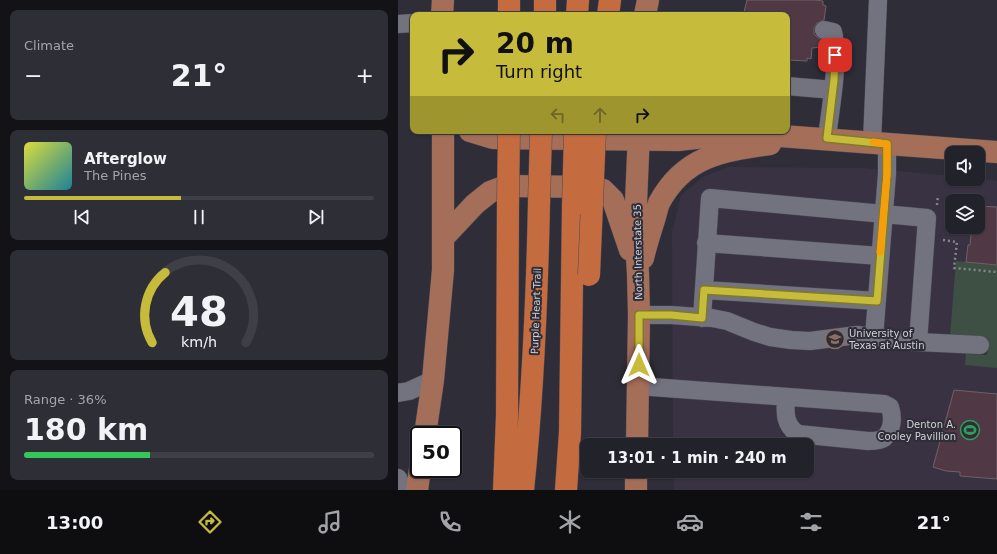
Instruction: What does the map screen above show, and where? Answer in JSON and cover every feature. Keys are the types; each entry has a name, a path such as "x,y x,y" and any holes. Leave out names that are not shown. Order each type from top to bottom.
{"highway":[{"path":"509,0 509,12"},
{"path":"545,0 545,12"},
{"path":"577,12 578,0"},
{"path":"608,12 610,0"},
{"path":"504,490 508,416 509,134"},
{"name":"Purple Heart Trail","path":"523,490 530,429 537,308 541,134"},
{"path":"570,432 575,134"},
{"path":"566,490 570,432 589,276 595,134"}],"main road":[{"path":"442,12 443,0"},
{"path":"646,12 648,0"},
{"path":"426,426 433,380 443,270 444,134"},
{"path":"480,134 493,138 639,135 678,140 722,134"},
{"path":"764,134 997,152"},
{"name":"North Interstate 35","path":"637,438 639,315 635,227 639,135"},
{"path":"638,273 659,203 674,181 692,165 708,156 729,150 819,138"},
{"path":"443,238 475,204 490,192 506,186 591,187 603,190 613,200 638,273"},
{"path":"417,490 419,478"},
{"path":"636,478 636,490"}],"street":[{"path":"874,337 887,174 879,143 878,0"},
{"path":"398,24 410,23"},
{"path":"819,138 833,90 835,41 833,32 824,30"},
{"path":"790,86 833,90"},
{"path":"702,318 710,198 927,218 918,342"},
{"path":"706,243 880,256"},
{"path":"704,290 877,301"},
{"path":"639,315 671,315 727,321 770,337 791,340 810,341 857,335 918,342 980,345"},
{"path":"398,393 409,391 433,380"},
{"path":"638,386 884,404 890,407 892,424 883,438 868,441 798,434 791,430 788,424 786,397"},
{"path":"398,478 403,490"}],"path":[{"path":"937,210 938,195"},
{"path":"942,240 957,242 954,268 997,272"}],"shaded area":[{"name":"University of Texas at Austin","path":"728,167 862,168 945,175 945,186 985,186 985,179 997,181 997,490 674,490 673,478 814,478 814,438 673,438 672,233 681,195 703,177"}],"green space":[{"path":"956,261 997,265 997,368 965,365 966,353 987,355 988,339 950,336"}],"building":[{"path":"747,0 823,1 823,5 826,6 824,20 817,23 814,28 814,34 822,40 821,47 812,48 811,59 807,58 807,61 790,60 790,12 744,12"},
{"path":"985,206 997,207 997,265 966,262 968,245 970,245 971,234 985,234"},
{"name":"Denton A. Cooley Pavillion","path":"954,390 997,394 997,479 960,476 960,472 946,471 933,467"}],"slow traffic":[{"path":"873,142 887,144 887,174 880,252"}],"place":[{"name":"University of Texas at Austin","path":"835,339"},
{"name":"Denton A. Cooley Pavillion","path":"970,430"}],"route":[{"path":"639,365 639,315 671,315 702,318 704,290 877,301 887,174 887,144 827,138 834,80 835,55"}]}
